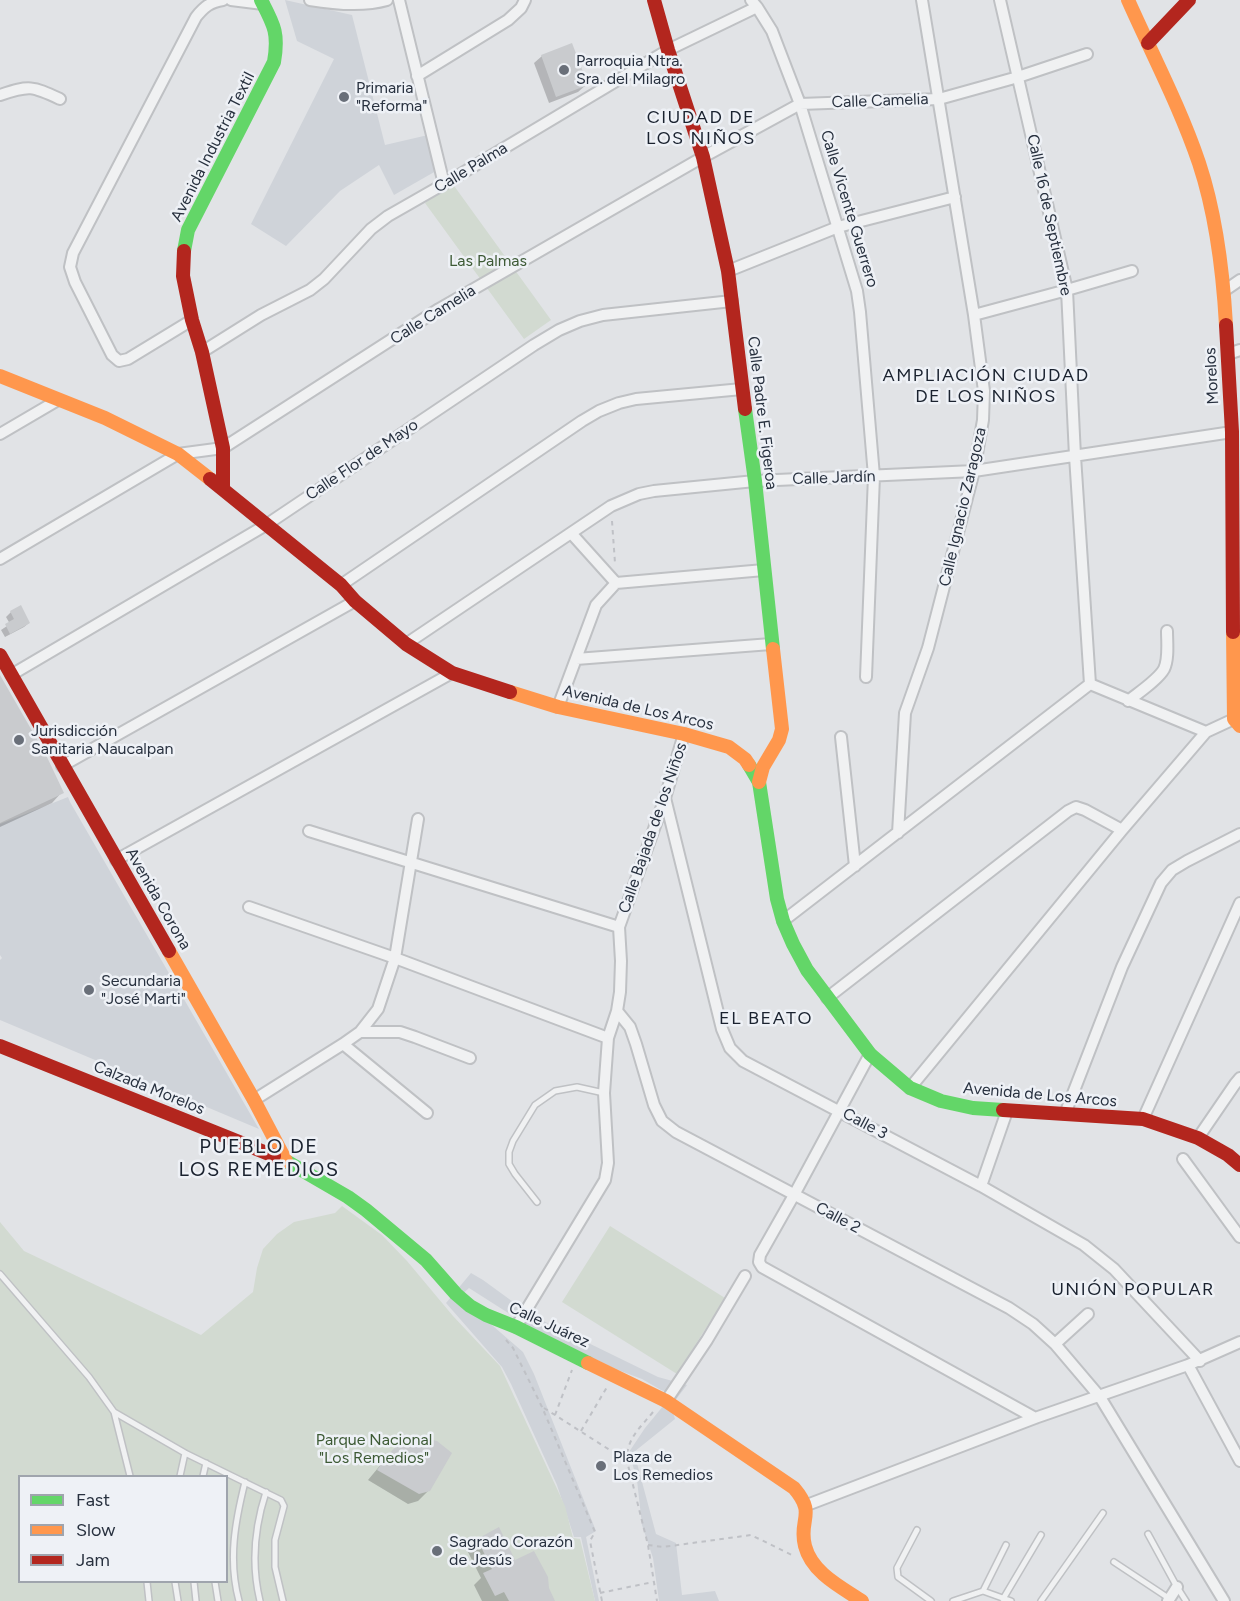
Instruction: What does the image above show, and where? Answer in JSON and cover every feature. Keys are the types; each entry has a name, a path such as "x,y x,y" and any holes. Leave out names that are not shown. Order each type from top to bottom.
{"main road":[{"name":"Calle Padre E. Figeroa","path":"654,0 703,157 728,271 732,300 755,481 782,729 779,740 762,767 759,782"},
{"name":"Morelos","path":"1128,0 1183,122 1199,164 1211,209 1234,352 1232,432 1237,723"},
{"path":"1148,43 1188,0"},
{"name":"Avenida Industria Textil","path":"223,489 223,448 202,352 192,320 183,276 183,254 188,230 274,62 278,42 275,24 262,2"},
{"name":"Avenida de Los Arcos","path":"0,376 105,418 178,454 340,585 406,644 452,672 558,707 684,734 729,747 745,759 759,782 777,899 793,944 807,970 870,1054 910,1088 941,1101 973,1108 1143,1119 1198,1138 1228,1155 1240,1165"},
{"name":"Avenida Corona","path":"0,655 254,1100 286,1161"},
{"name":"Calzada Morelos","path":"0,1046 286,1161"},
{"name":"Calle Juárez","path":"286,1161 366,1210 426,1260 456,1294 470,1306 486,1315 516,1326 665,1400 794,1488 802,1496 807,1506"},
{"path":"807,1506 804,1528 805,1546 816,1567 825,1576 862,1601"}],"street":[{"path":"192,320 128,359 119,361 112,355 75,282 70,267 73,253 196,17 203,8 214,1 223,0"},
{"path":"231,0 262,2"},
{"path":"310,0 325,3 368,3 387,0"},
{"path":"399,0 444,184"},
{"path":"417,76 508,20 521,8 525,0"},
{"name":"Calle Ignacio Zaragoza","path":"898,833 905,713 928,648 974,471 983,420 984,391 974,315 922,0"},
{"name":"Calle 16 de Septiembre","path":"1000,0 1067,290 1090,684"},
{"name":"Calle Palma","path":"202,352 261,315 310,290 324,279 371,228 388,216 669,50 754,4"},
{"name":"Calle Vicente Guerrero","path":"754,4 772,31 800,104 857,291 874,476 866,677"},
{"name":"Calle Camelia","path":"0,559 178,454 223,448 439,309 703,157 800,104 939,99 1018,77 1087,54"},
{"path":"0,95 20,88 36,88 60,99"},
{"path":"728,271 838,227 955,197"},
{"path":"974,315 1132,271"},
{"path":"1224,291 1240,280"},
{"name":"Calle Flor de Mayo","path":"11,675 266,525 559,330 603,315 732,300"},
{"path":"340,585 599,411 636,399 742,389"},
{"path":"0,434 58,400"},
{"name":"Calle Jardín","path":"406,644 611,506 639,494 755,481 974,471 1232,432"},
{"path":"571,533 616,583"},
{"path":"558,707 596,605 616,583 764,570"},
{"path":"62,766 355,600"},
{"path":"1128,701 1164,670 1167,631"},
{"path":"576,659 771,644"},
{"path":"116,860 452,672"},
{"path":"783,921 1090,684 1206,732"},
{"path":"910,1088 1122,830 1206,732 1237,723"},
{"name":"Calle Bajada de los Niños","path":"516,1326 605,1180 608,1164 604,1093 608,1038 617,1011 621,961 619,927 665,798 684,734"},
{"path":"841,736 855,866"},
{"name":"Calle 3","path":"665,798 722,1029 730,1048 743,1061 981,1186 1084,1245 1114,1269 1200,1360"},
{"path":"827,998 1068,811 1076,807 1085,810 1122,830"},
{"path":"254,1100 360,1032 378,1008 395,958 417,819"},
{"path":"309,831 619,927"},
{"path":"1065,1114 1122,967 1161,883 1172,870 1186,861 1240,834"},
{"path":"1143,1119 1240,903"},
{"path":"249,907 395,958 608,1038"},
{"name":"Calle 2","path":"617,1011 630,1028 654,1105 662,1121 676,1132 1009,1308 1033,1324 1055,1344 1100,1396 1224,1601"},
{"path":"360,1032 400,1032 470,1058"},
{"path":"343,1044 427,1113"},
{"path":"870,1054 760,1255 759,1262 762,1268 1035,1418"},
{"path":"1198,1138 1240,1078"},
{"path":"981,1186 1007,1111"},
{"path":"1183,1159 1240,1237"},
{"path":"665,1400 707,1340 745,1276"},
{"path":"1055,1344 1088,1314"},
{"path":"807,1506 1035,1418 1188,1365 1240,1342"},
{"path":"1188,1365 1240,1461"},
{"path":"1169,1600 1176,1587"}],"lane":[{"path":"537,1202 514,1174 509,1164 509,1152 513,1141 535,1105 555,1091 577,1087 604,1093"},
{"path":"0,1275 89,1377 114,1412 130,1475"},
{"path":"114,1412 224,1474"},
{"path":"180,1475 186,1453"},
{"path":"203,1475 206,1463"},
{"path":"228,1476 281,1500 284,1506 275,1540 275,1567 283,1601"},
{"path":"239,1601 236,1592 233,1555 236,1518 245,1482"},
{"path":"260,1601 255,1580 254,1544 260,1509 266,1492"},
{"path":"1041,1601 1103,1513"},
{"path":"917,1530 897,1568 898,1577 931,1601"},
{"path":"1148,1534 1186,1601"},
{"path":"1003,1599 1041,1535"},
{"path":"982,1591 1006,1545"},
{"path":"1114,1562 1169,1600"},
{"path":"147,1583 149,1601"},
{"path":"175,1583 177,1601"},
{"path":"194,1583 196,1601"},
{"path":"215,1583 218,1601"},
{"path":"953,1601 982,1591 1011,1601"}],"path":[{"path":"611,506 616,583"},
{"path":"502,1335 513,1348 542,1407 595,1532 590,1541 602,1601"},
{"path":"555,1415 577,1357"},
{"path":"581,1431 614,1375"},
{"path":"657,1601 648,1545 627,1461 627,1451 629,1443 665,1400"},
{"path":"542,1407 627,1461"},
{"path":"648,1545 663,1547 751,1535 816,1567"},
{"path":"600,1593 653,1581"}],"shaded area":[{"name":"Primaria \"Reforma\"","path":"285,0 352,15 385,145 428,135 436,171 394,195 379,165 340,191 286,246 251,224 334,59 297,41"},
{"name":"Secundaria \"José Marti\"","path":"68,797 259,1129 0,1020 0,960 2,958 0,955 0,824"},
{"path":"471,1273 531,1315 658,1377 687,1385 671,1406 675,1419 634,1452 656,1534 676,1543 682,1595 715,1591 719,1601 659,1601 653,1558 642,1525 637,1480 629,1452 673,1394 538,1332 469,1288 456,1300 493,1326 523,1352 534,1374 596,1531 586,1537 599,1601 595,1601 581,1537 574,1537 557,1485 511,1384 502,1367 446,1303"}],"green space":[{"name":"Las Palmas","path":"452,183 551,320 524,339 425,203"},
{"name":"Parque Nacional \"Los Remedios\"","path":"342,1206 382,1235 500,1366 565,1506 573,1538 580,1539 595,1601 0,1601 0,1222 24,1251 201,1335 253,1292 263,1249 277,1234 294,1222 335,1213"},
{"path":"610,1226 725,1298 677,1374 562,1302"}],"building":[{"name":"Parroquia Ntra. Sra. del Milagro","path":"572,43 588,85 556,97 541,55"},
{"path":"21,605 30,623 10,634 5,624 14,619 10,611"},
{"name":"Jurisdicción Sanitaria Naucalpan","path":"0,675 46,755 64,793 0,823"},
{"path":"422,1437 437,1441 452,1453 430,1491 419,1494 377,1470 400,1442"},
{"path":"499,1527 515,1560 534,1551 548,1577 549,1588 555,1601 509,1601 504,1592 495,1596 483,1573 492,1569 477,1539"}],"traffic: fast":[{"path":"184,251 188,230 274,62 276,36 261,0"},
{"path":"745,409 773,649"},
{"path":"749,765 759,782 777,899 783,921 807,970 870,1054 910,1088 941,1101 973,1108 1003,1110"},
{"path":"274,1156 348,1197 366,1210 426,1260 456,1294 470,1306 588,1363"}],"traffic: slow":[{"path":"1128,0 1183,122 1205,182 1218,243 1226,325"},
{"path":"0,376 105,418 178,454 210,479"},
{"path":"1233,632 1234,719 1240,726"},
{"path":"759,782 763,767 779,740 782,729 773,649"},
{"path":"510,692 558,707 684,734 729,747 749,765"},
{"path":"169,951 286,1161"},
{"path":"588,1363 666,1401 794,1488 801,1497 806,1511 803,1537 809,1556 828,1578 862,1601"}],"traffic: jam":[{"path":"654,0 703,157 728,271 745,409"},
{"path":"1148,43 1189,0"},
{"path":"184,251 183,276 223,448 223,489"},
{"path":"1226,325 1232,432 1233,632"},
{"path":"210,479 341,585 355,601 406,644 452,673 510,692"},
{"path":"0,655 169,951"},
{"path":"0,1046 274,1156"},
{"path":"1003,1110 1143,1119 1198,1138 1228,1155 1240,1165"}],"place":[{"name":"Parroquia Ntra. Sra. del Milagro","path":"564,70"},
{"name":"Primaria \"Reforma\"","path":"344,97"},
{"name":"Jurisdicción Sanitaria Naucalpan","path":"19,740"},
{"name":"Secundaria \"José Marti\"","path":"89,990"},
{"name":"Plaza de Los Remedios","path":"601,1466"},
{"name":"Sagrado Corazón de Jesús","path":"437,1551"}],"district":[{"name":"CIUDAD DE LOS NIÑOS","path":"701,128"},
{"name":"AMPLIACIÓN CIUDAD DE LOS NIÑOS","path":"986,386"},
{"name":"EL BEATO","path":"766,1019"},
{"name":"PUEBLO DE LOS REMEDIOS","path":"259,1158"},
{"name":"UNIÓN POPULAR","path":"1133,1290"}]}
